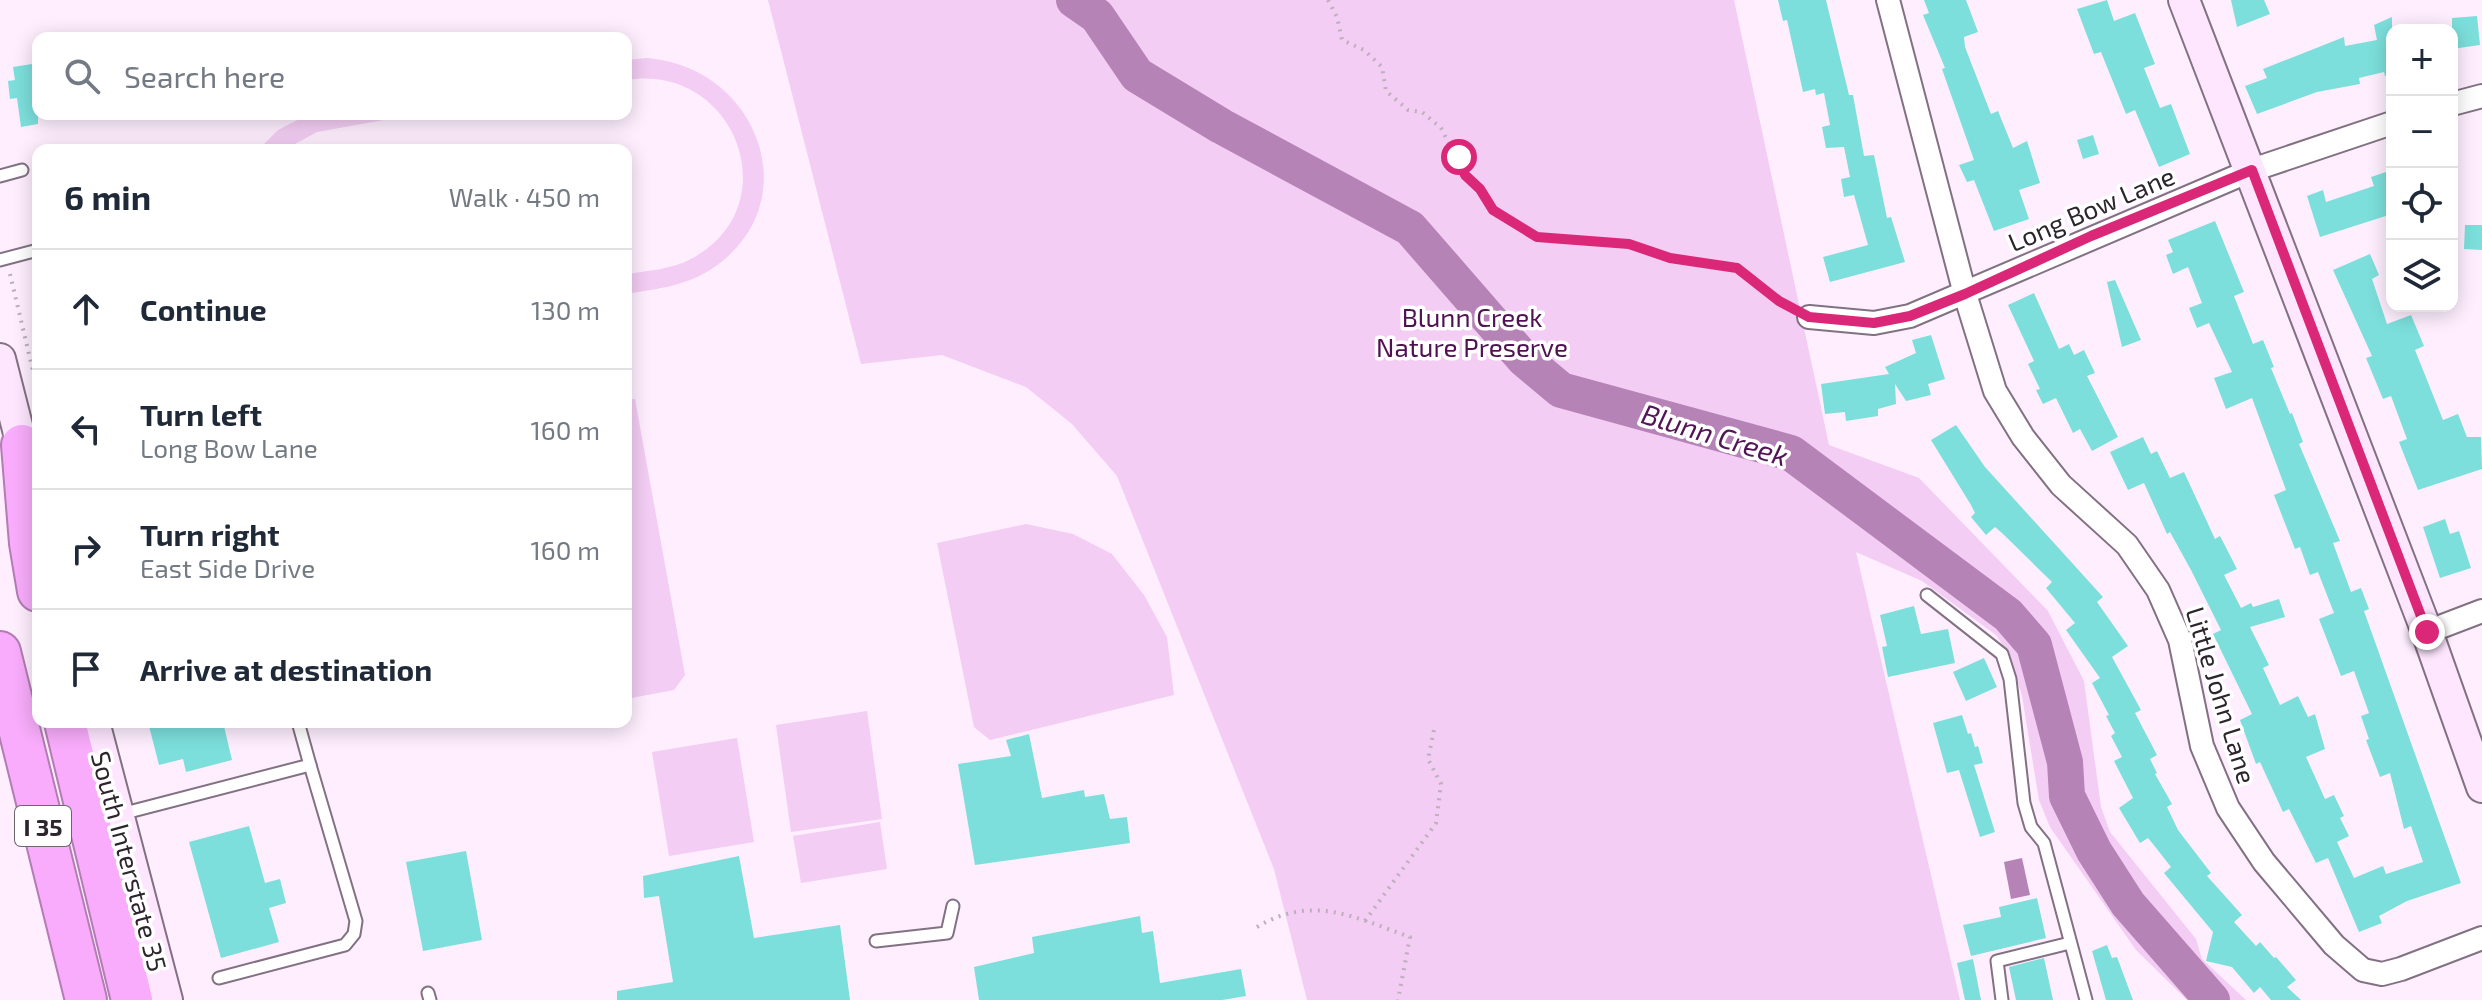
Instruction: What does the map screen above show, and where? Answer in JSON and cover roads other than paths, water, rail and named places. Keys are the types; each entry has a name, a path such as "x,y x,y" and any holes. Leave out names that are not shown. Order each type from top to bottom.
{"highway":[{"name":"I 35","path":"0,652 86,1000"},
{"path":"66,728 132,1000"}],"street":[{"name":"Little John Lane","path":"1888,0 1965,294 1995,391 2023,437 2061,485 2127,545 2158,590 2180,640 2202,746 2228,808 2264,862 2334,945 2363,970 2382,974 2391,972 2482,938"},
{"path":"2184,0 2252,170 2427,632 2482,787"},
{"path":"2458,102 2482,96"},
{"name":"Long Bow Lane","path":"1809,317 1874,323 1910,316 2091,236 2252,170 2386,125"},
{"path":"0,359 32,478"},
{"path":"2427,632 2482,611"},
{"name":"South Interstate 35","path":"96,728 167,1000"}],"lane":[{"path":"0,176 22,170"},
{"path":"4,264 32,252"},
{"path":"1927,595 2002,654 2010,679 2024,803 2031,827 2044,843 2086,1000"},
{"path":"219,978 345,945 354,934 356,921 300,728"},
{"path":"118,815 310,765"},
{"path":"876,941 947,933 953,906"},
{"path":"2002,1000 1997,961 2070,943"}],"waterway":[{"name":"Blunn Creek","path":"1074,0 1097,16 1137,75 1221,126 1410,228 1524,359 1561,390 1791,453 2008,615 2034,645 2065,762 2067,796 2094,851 2128,904 2212,1000"}],"park label":[{"name":"Blunn Creek Nature Preserve","path":"1472,331"}]}
